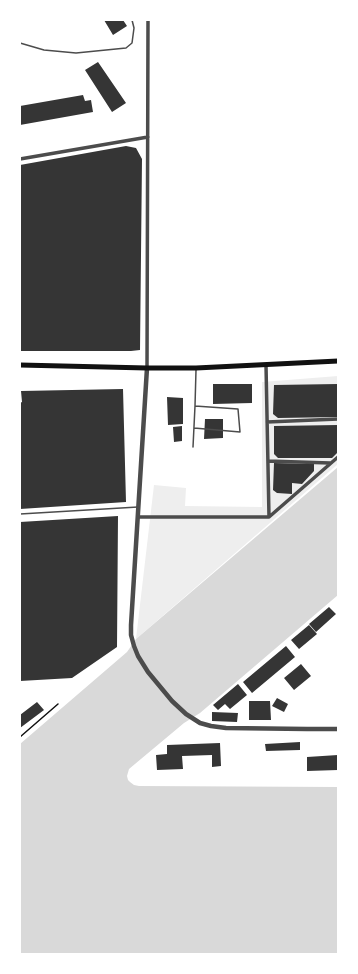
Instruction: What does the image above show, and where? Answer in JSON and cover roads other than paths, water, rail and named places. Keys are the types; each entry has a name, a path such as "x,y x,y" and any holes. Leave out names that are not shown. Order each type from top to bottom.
{"main road":[{"path":"20,366 196,368 338,361"}],"street":[{"path":"148,20 147,368 131,635 142,664 172,701 186,714 200,723 226,728 307,730 338,729"},
{"path":"20,159 148,137"},
{"path":"266,365 269,517"},
{"path":"267,422 338,419"},
{"path":"138,517 269,517 338,457"},
{"path":"268,461 330,463"}],"lane":[{"path":"20,43 44,50 76,53 126,48 132,43 134,28 132,20"},
{"path":"193,447 196,368"},
{"path":"194,428 240,432 238,409 195,406"},
{"path":"20,514 139,507"}]}
